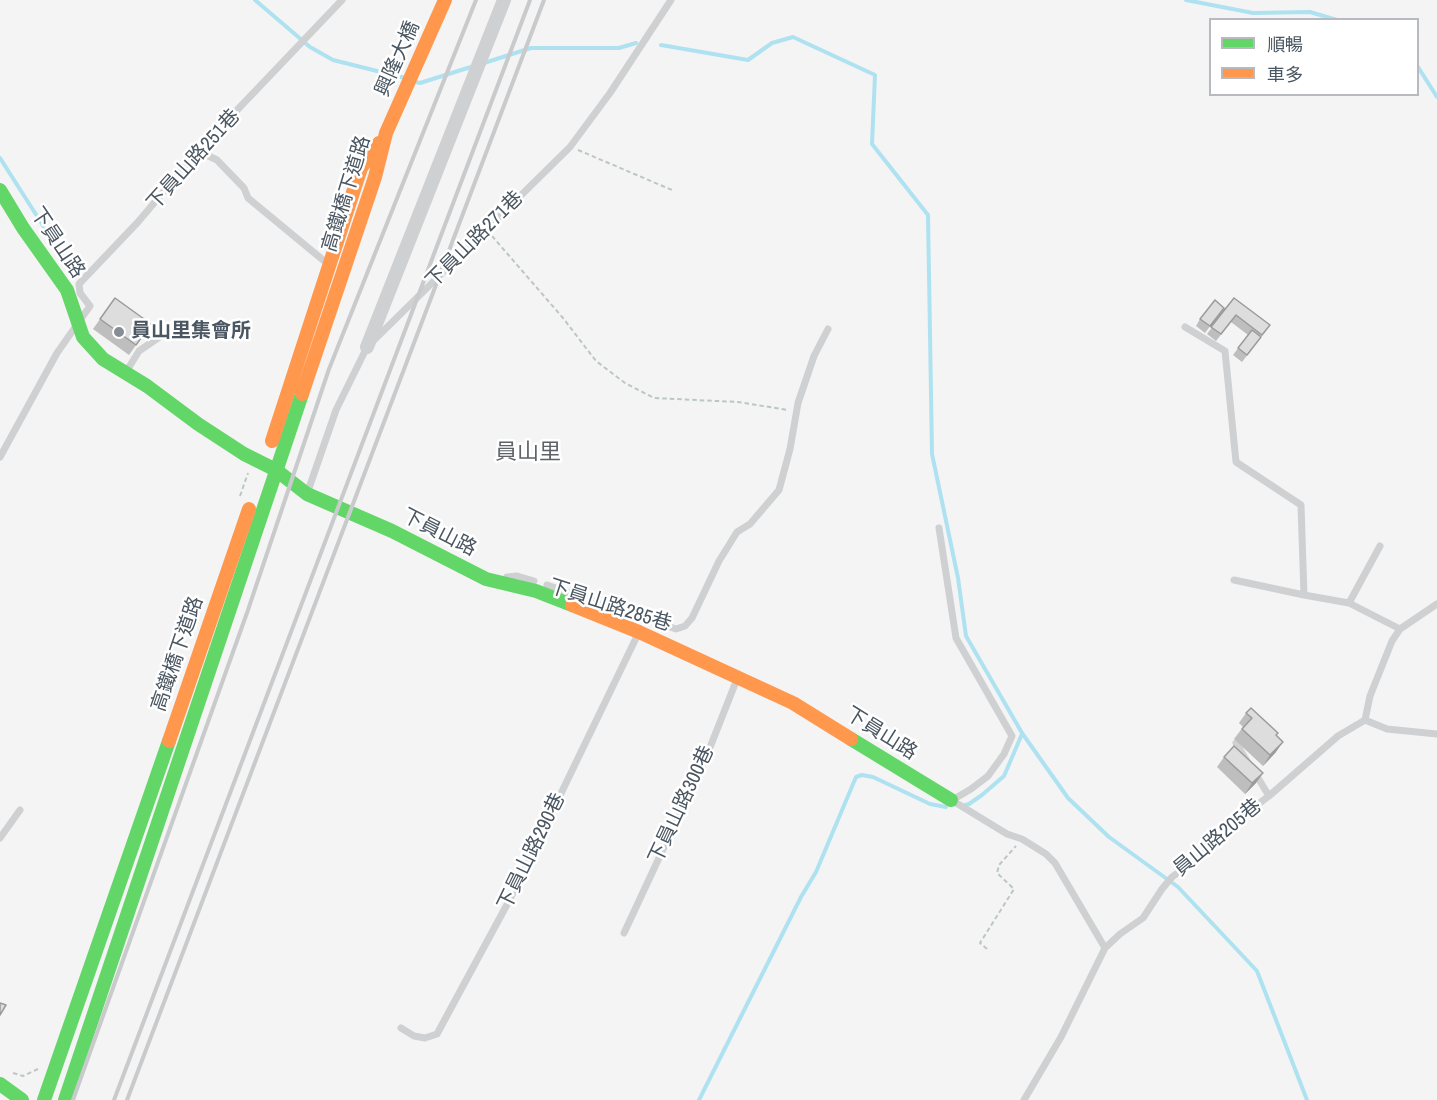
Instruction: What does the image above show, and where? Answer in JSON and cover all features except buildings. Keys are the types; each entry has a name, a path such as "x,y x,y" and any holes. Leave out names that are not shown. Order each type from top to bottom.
{"street":[{"name":"興隆大橋","path":"386,133 445,0"},
{"path":"367,347 504,0"},
{"name":"高鐵橋下道路","path":"65,1100 270,468 361,168 386,133"},
{"name":"下員山路","path":"0,190 23,228 67,291 83,337 103,359 126,372 244,454 270,468 307,494 392,531 486,579 536,591 639,632 793,703 951,800"},
{"name":"高鐵橋下道路","path":"44,1100 270,468"},
{"path":"0,1084 22,1100"}],"lane":[{"name":"下員山路251巷","path":"78,325 90,306 80,292 79,284 138,222 198,151 342,0"},
{"name":"下員山路271巷","path":"307,494 336,410 367,347 570,147 610,93 671,0"},
{"path":"198,151 217,160 243,188 248,198 323,260"},
{"path":"0,457 57,353 78,325"},
{"path":"126,372 139,351 174,327"},
{"path":"1185,327 1225,351 1236,462 1301,505 1304,595"},
{"name":"下員山路285巷","path":"486,579 517,576 676,629 685,626 692,618 719,561 737,532 750,524 779,490 797,411 814,356 828,329"},
{"path":"939,528 956,638 1012,736 1004,754 988,776 951,800"},
{"path":"1349,603 1380,546"},
{"path":"1234,580 1349,603 1400,629"},
{"path":"1437,604 1400,629 1392,641 1378,675 1365,720 1387,729 1437,734"},
{"name":"下員山路290巷","path":"401,1028 414,1036 425,1038 437,1034 510,898 639,632"},
{"name":"下員山路300巷","path":"624,933 707,755 738,677"},
{"name":"員山路205巷","path":"1024,1100 1061,1036 1106,948 1120,934 1143,918 1172,877 1210,849 1233,823 1269,796 1338,736 1365,720"},
{"path":"1236,743 1269,796"},
{"path":"951,800 1007,834 1022,839 1046,854 1055,863 1106,948"},
{"path":"0,838 20,810"}],"path":[{"path":"570,147 672,190"},
{"path":"486,229 564,318 596,361 625,383 654,398 738,402 797,411"},
{"path":"987,950 980,943 1014,889 997,873 999,865 1022,839"},
{"path":"12,1072 23,1076 37,1070 42,1062"}],"waterway":[{"path":"255,0 310,47 333,60 405,78"},
{"path":"1186,0 1253,13 1310,12 1330,18"},
{"path":"661,45 748,60 772,43 793,37 875,75 872,144 928,215 932,454 958,578 966,636 1022,733 1068,798 1109,837 1178,887 1257,971 1307,1100"},
{"path":"484,63 531,48 619,48 636,43"},
{"path":"415,82 420,83 474,66"},
{"path":"1419,69 1437,97"},
{"path":"0,158 65,260"},
{"path":"962,806 982,795 1004,776 1022,734"},
{"path":"699,1100 801,897 816,872 856,777 862,775 873,777 930,804 946,807"}],"railway":[{"path":"73,1100 248,610 329,369 476,0"},
{"path":"114,1100 530,0"},
{"path":"127,1100 544,0"}],"traffic: fast":[{"path":"0,190 23,228 67,290 83,337 103,359 147,386 198,424 244,454 276,470 307,494 392,531 486,579 536,591 572,605"},
{"path":"65,1100 302,394"},
{"path":"851,739 951,800"},
{"path":"44,1100 169,741"},
{"path":"0,1084 22,1100"}],"traffic: slow":[{"path":"302,394 375,177 386,133 445,0"},
{"path":"272,441 361,168 379,143"},
{"path":"169,741 249,509"},
{"path":"572,605 639,632 793,703 851,739"}],"place":[{"name":"員山里集會所","path":"119,332"}],"district":[{"name":"員山里","path":"528,453"}]}
